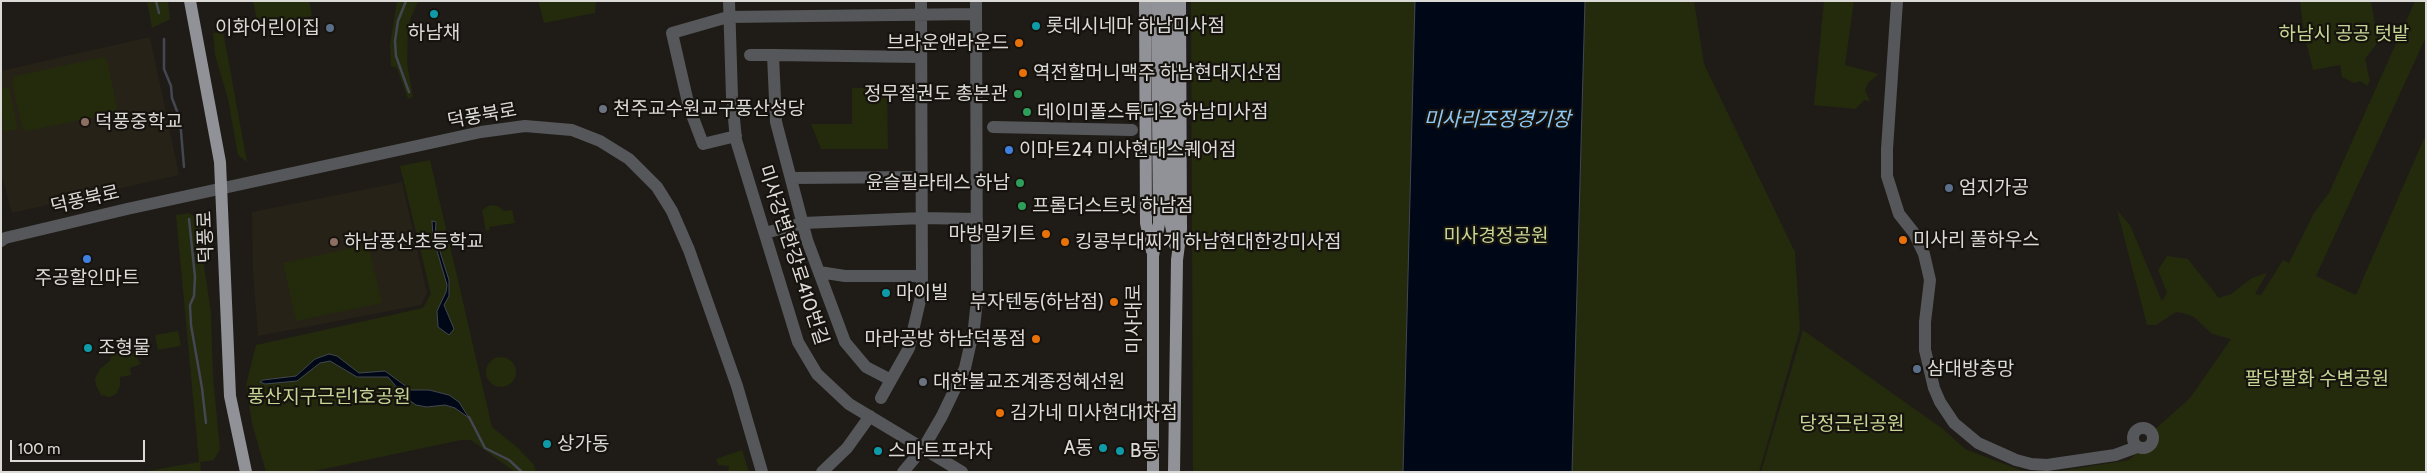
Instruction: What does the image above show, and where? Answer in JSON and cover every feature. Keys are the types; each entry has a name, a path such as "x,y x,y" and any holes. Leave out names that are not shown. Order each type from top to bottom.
{"main road":[{"name":"덕풍로","path":"190,1 215,126 222,188 230,396 246,472"},
{"name":"미사대로","path":"1145,1 1146,223 1153,256"},
{"name":"미사대로","path":"1153,472 1153,256 1159,224 1157,1"},
{"path":"1168,1 1171,225 1177,260"},
{"path":"1174,472 1177,260 1181,229 1180,1"}],"street":[{"name":"미사강변한강로410번길","path":"729,1 728,17 736,136 798,342 806,358 829,388 849,404 924,447 962,472"},
{"path":"881,398 909,348 919,311 922,276 921,1"},
{"path":"903,472 924,447 942,416 965,368 977,309 976,1"},
{"path":"1897,1 1887,149 1887,176 1899,214 1914,233 1924,254 1930,280 1925,322 1925,350 1934,388 1940,402 1954,423 1978,443 2023,462 2056,464 2115,455 2137,447"},
{"path":"736,136 703,144 689,107 672,32 728,17 976,14"},
{"path":"750,55 921,56"},
{"path":"773,55 776,122 803,223 819,272 845,342 866,367 891,380"},
{"name":"덕풍북로","path":"3,240 222,188 481,132 548,126 572,130 600,141 640,168 665,198 689,250 737,386 762,472"},
{"path":"992,127 1132,130"},
{"path":"791,178 921,177"},
{"path":"765,233 803,223 922,218 977,219"},
{"path":"1,225 3,240"},
{"path":"819,272 845,276 922,276"},
{"path":"822,472 847,448 870,416"}],"shaded area":[{"name":"덕풍중학교","path":"150,37 179,175 12,213 1,173 1,71"},
{"name":"하남풍산초등학교","path":"402,182 427,293 421,305 258,336 253,272 252,212"}],"green space":[{"path":"147,1 168,1 170,19 152,28"},
{"path":"253,1 309,1 312,16 258,26"},
{"path":"397,1 418,1 408,25 407,63 413,97 408,99 397,68 391,66 390,45"},
{"path":"538,1 596,1 595,13 544,23"},
{"name":"미사경정공원","path":"1191,1 1694,1 1704,64 1795,252 1800,329 1759,472 1193,472"},
{"path":"1824,1 1854,1 1845,65 1879,74 1868,83 1865,90 1870,101 1864,100 1856,109 1814,105"},
{"name":"하남시 공공 텃밭","path":"2300,1 2371,1 2378,42 2365,59 2370,81 2367,86 2360,81 2354,83 2342,77 2340,65 2313,70 2304,34"},
{"name":"팔당팔화 수변공원","path":"2415,1 2426,1 2426,37 2316,276 2356,295 2426,134 2426,472 2054,472 2129,460 2155,437 2153,431 2190,398 2231,339 2212,334 2194,317 2183,313 2176,312 2156,325 2147,325 2117,210 2130,225 2162,301 2167,293 2158,270 2167,256 2188,259 2219,298 2231,294 2252,278 2267,273 2255,294 2261,295 2283,260 2289,263 2314,213 2329,193"},
{"path":"223,31 247,162 238,155 228,99 215,55 213,33"},
{"path":"104,57 107,60 117,107 114,113 27,131 22,127 12,82 15,76"},
{"path":"9,87 18,129 3,132 1,88"},
{"path":"852,88 887,88 888,149 821,149 811,124 852,124"},
{"name":"풍산지구근린1호공원","path":"430,160 492,427 518,448 534,465 536,472 515,472 471,440 461,440 310,472 266,472 252,423 246,385 256,345 423,308 431,294 400,166"},
{"path":"490,205 498,206 504,211 512,210 515,223 489,227 490,230 486,231 482,210"},
{"path":"189,213 201,221 204,266 211,312 213,377 220,449 214,460 200,462 201,472 141,472 199,462 176,215"},
{"path":"366,245 369,248 382,303 296,321 283,263"},
{"name":"당정근린공원","path":"1803,330 1943,429 1965,449 2020,470 2035,472 1761,472"},
{"path":"178,331 181,346 158,350 155,335"},
{"path":"122,347 130,348 141,364 130,368 131,375 120,377 120,386 116,394 110,397 101,395 95,379 100,369"},
{"path":"501,357 512,361 516,372 512,383 501,387 490,383 486,372 490,361"},
{"path":"742,450 749,472 728,472 729,466 718,465 716,459"}],"water":[{"name":"미사리조정경기장","path":"1415,1 1585,1 1572,472 1403,472"},
{"path":"432,221 436,222 435,236 449,280 449,296 444,305 454,329 449,335 438,327 437,311 446,292 447,285 433,237"},
{"path":"329,354 337,356 359,373 385,371 411,390 429,390 449,395 459,402 469,418 455,408 445,405 427,407 416,405 406,398 388,377 357,377 330,361 320,363 297,381 265,384 260,382 296,376 315,359"}],"waterway":[{"path":"156,1 159,13"},
{"path":"406,1 398,21 395,41 396,56 409,92"},
{"path":"164,39 164,69 180,119 184,167"},
{"path":"189,219 195,277 194,296 190,305 191,325 206,423"},
{"path":"469,417 485,448 509,460 522,472"}],"place":[{"name":"하남채","path":"434,14"},
{"name":"롯데시네마 하남미사점","path":"1036,26"},
{"name":"이화어린이집","path":"330,28"},
{"name":"브라운앤라운드","path":"1019,43"},
{"name":"역전할머니맥주 하남현대지산점","path":"1023,73"},
{"name":"정무절권도 총본관","path":"1018,94"},
{"name":"천주교수원교구풍산성당","path":"603,109"},
{"name":"데이미폴스튜디오 하남미사점","path":"1027,112"},
{"name":"덕풍중학교","path":"85,122"},
{"name":"이마트24 미사현대스퀘어점","path":"1009,150"},
{"name":"윤슬필라테스 하남","path":"1020,183"},
{"name":"엄지가공","path":"1949,188"},
{"name":"프롬더스트릿 하남점","path":"1022,206"},
{"name":"마방밀키트","path":"1046,234"},
{"name":"미사리 풀하우스","path":"1903,240"},
{"name":"하남풍산초등학교","path":"334,242"},
{"name":"킹콩부대찌개 하남현대한강미사점","path":"1065,242"},
{"name":"주공할인마트","path":"87,259"},
{"name":"마이빌","path":"886,293"},
{"name":"부자텐동(하남점)","path":"1114,302"},
{"name":"마라공방 하남덕풍점","path":"1036,339"},
{"name":"조형물","path":"88,348"},
{"name":"삼대방충망","path":"1917,369"},
{"name":"대한불교조계종정혜선원","path":"923,382"},
{"name":"김가네 미사현대1차점","path":"1000,413"},
{"name":"상가동","path":"547,444"},
{"name":"A동","path":"1103,448"},
{"name":"스마트프라자","path":"878,451"},
{"name":"B동","path":"1120,451"}]}
